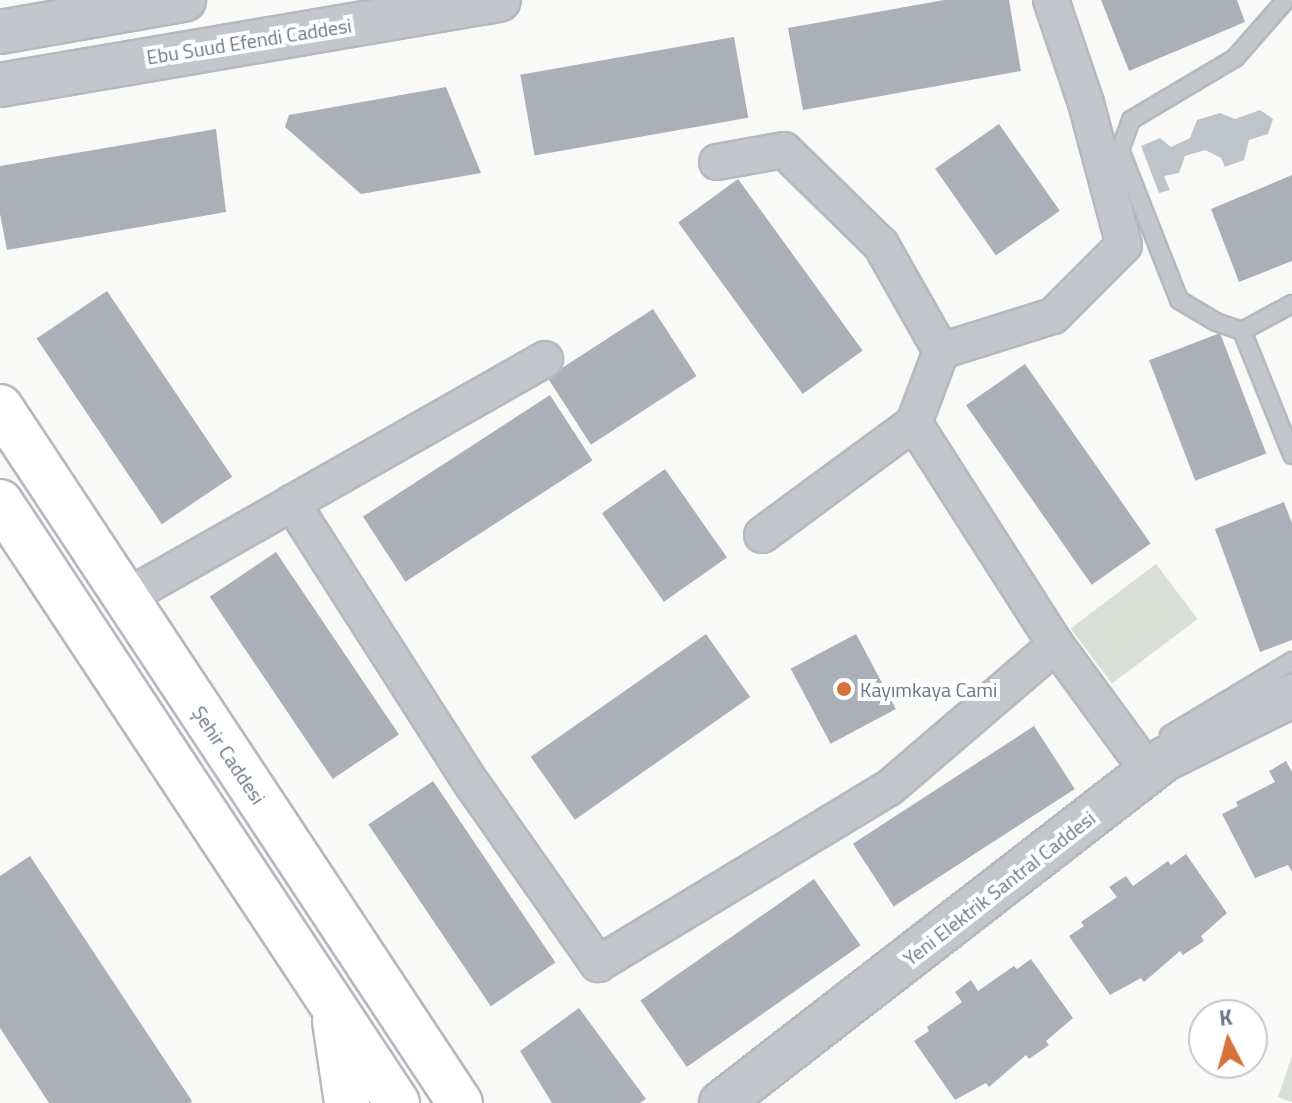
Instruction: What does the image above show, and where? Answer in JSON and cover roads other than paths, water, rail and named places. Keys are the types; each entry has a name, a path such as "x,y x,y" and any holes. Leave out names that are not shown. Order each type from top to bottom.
{"main road":[{"name":"Şehir Caddesi","path":"0,407 460,1103"},
{"path":"0,502 397,1103"},
{"path":"333,1006 347,1103"}],"street":[{"path":"0,32 184,0"},
{"name":"Ebu Suud Efendi Caddesi","path":"0,85 499,0"},
{"path":"941,351 1053,316 1124,245 1086,103 1051,0"},
{"path":"717,162 784,150 881,245 941,351"},
{"path":"762,535 914,423 941,351"},
{"path":"125,598 545,359"},
{"path":"914,423 1056,645 1143,764"},
{"path":"292,503 472,784 598,964 889,788 1056,645"},
{"name":"Yeni Elektrik Santral Caddesi","path":"721,1103 1143,764 1165,759 1292,696"}],"lane":[{"path":"1286,0 1235,58 1131,120 1120,150 1179,300 1216,322 1242,331 1292,304"},
{"path":"1242,331 1292,455"},
{"path":"1143,764 1292,661"}],"place":[{"name":"Kayımkaya Cami","path":"844,689"}]}
